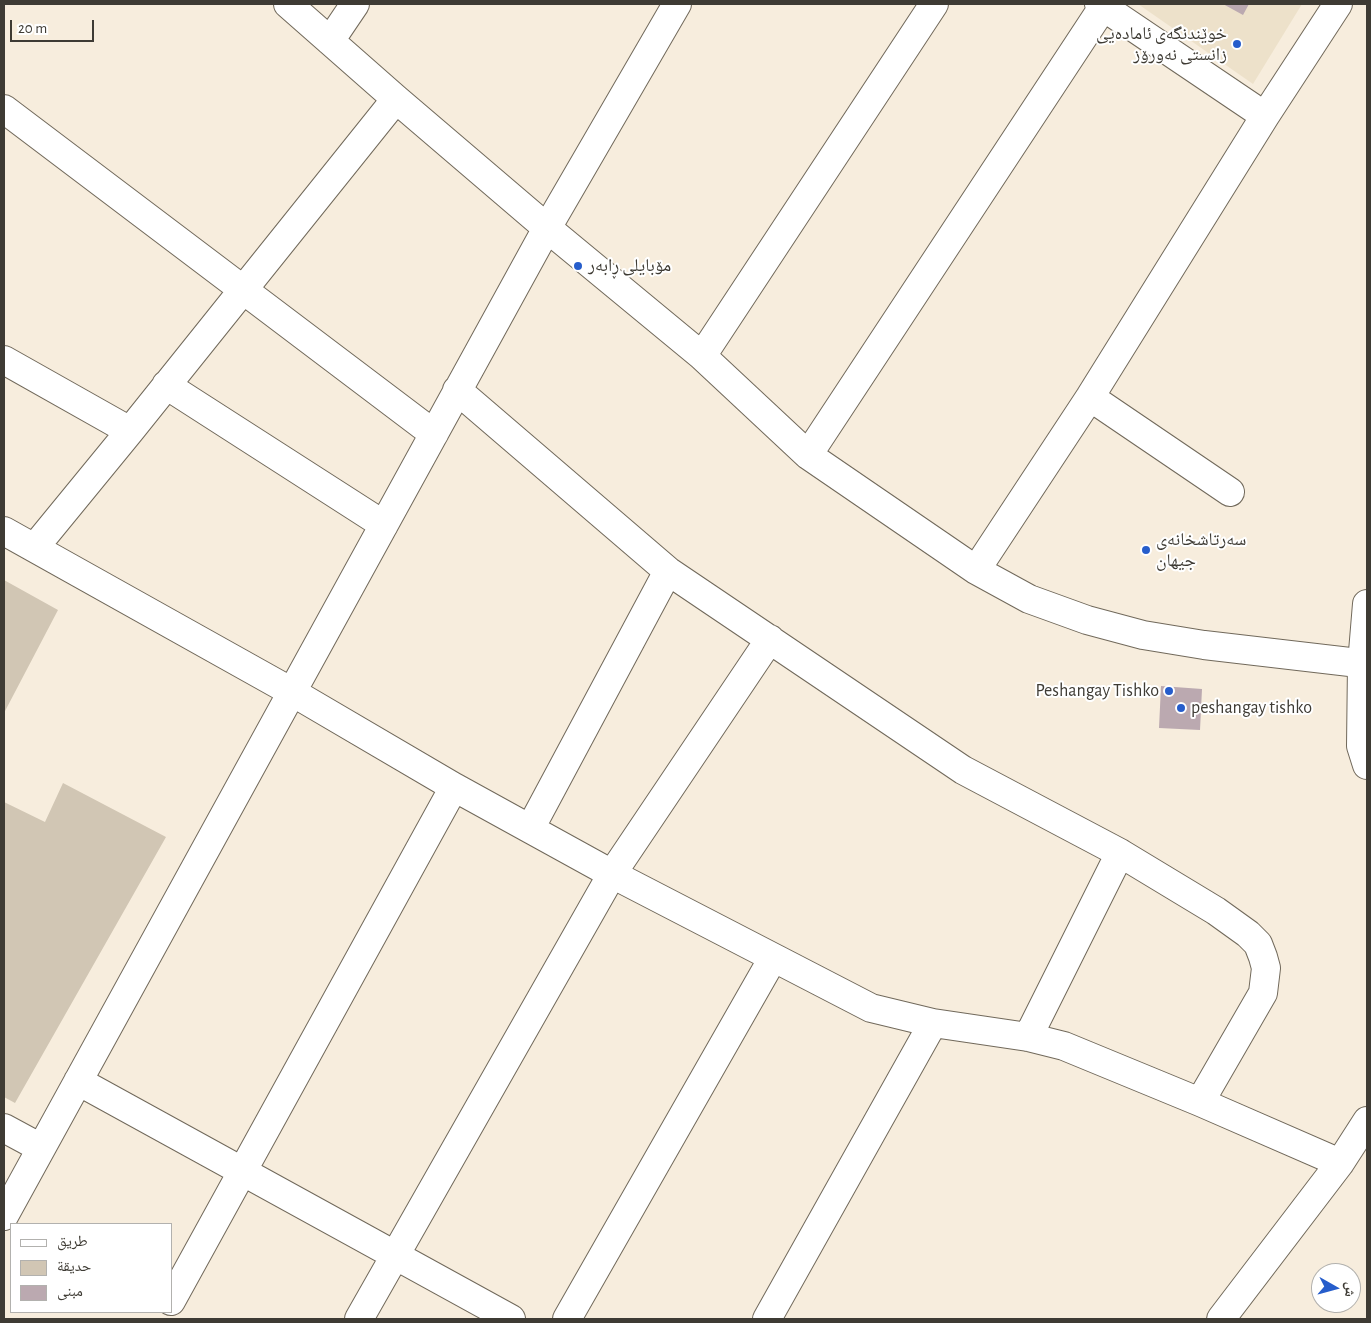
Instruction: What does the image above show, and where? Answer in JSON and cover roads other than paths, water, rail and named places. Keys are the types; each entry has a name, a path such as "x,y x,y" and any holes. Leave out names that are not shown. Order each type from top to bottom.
{"street":[{"path":"288,4 546,228 702,356 808,455 976,570 1029,599 1087,620 1143,634 1204,645 1365,664"},
{"path":"330,41 355,4"},
{"path":"4,1216 546,228 677,4"},
{"path":"702,356 934,4"},
{"path":"976,570 1090,396 1265,116 1338,4"},
{"path":"808,455 1101,5 1265,116"},
{"path":"35,547 396,99"},
{"path":"4,109 434,434"},
{"path":"4,360 130,431"},
{"path":"166,385 384,525"},
{"path":"457,390 668,571 963,770 1120,853 1234,922 1248,934 1258,944 1263,956 1266,968 1263,993 1200,1102"},
{"path":"1090,396 1230,492"},
{"path":"4,530 530,829 612,874 871,1008 933,1023 1028,1036 1064,1046 1200,1102 1340,1163"},
{"path":"530,829 668,571"},
{"path":"1367,604 1361,746 1367,765"},
{"path":"359,1319 612,874 770,639"},
{"path":"172,1299 454,787"},
{"path":"1028,1036 1120,853"},
{"path":"567,1319 773,958"},
{"path":"767,1319 933,1023"},
{"path":"78,1081 511,1319"},
{"path":"1221,1319 1340,1163 1367,1121"},
{"path":"4,1128 41,1148"}],"place":[{"name":"خوێندنگەی ئامادەیی زانستی نەورۆز","path":"1237,44"},
{"name":"مۆبایلی ڕابەر","path":"578,266"},
{"name":"سەرتاشخانەی جیهان","path":"1146,550"},
{"name":"Peshangay Tishko","path":"1169,691"},
{"name":"peshangay tishko","path":"1181,708"}]}
